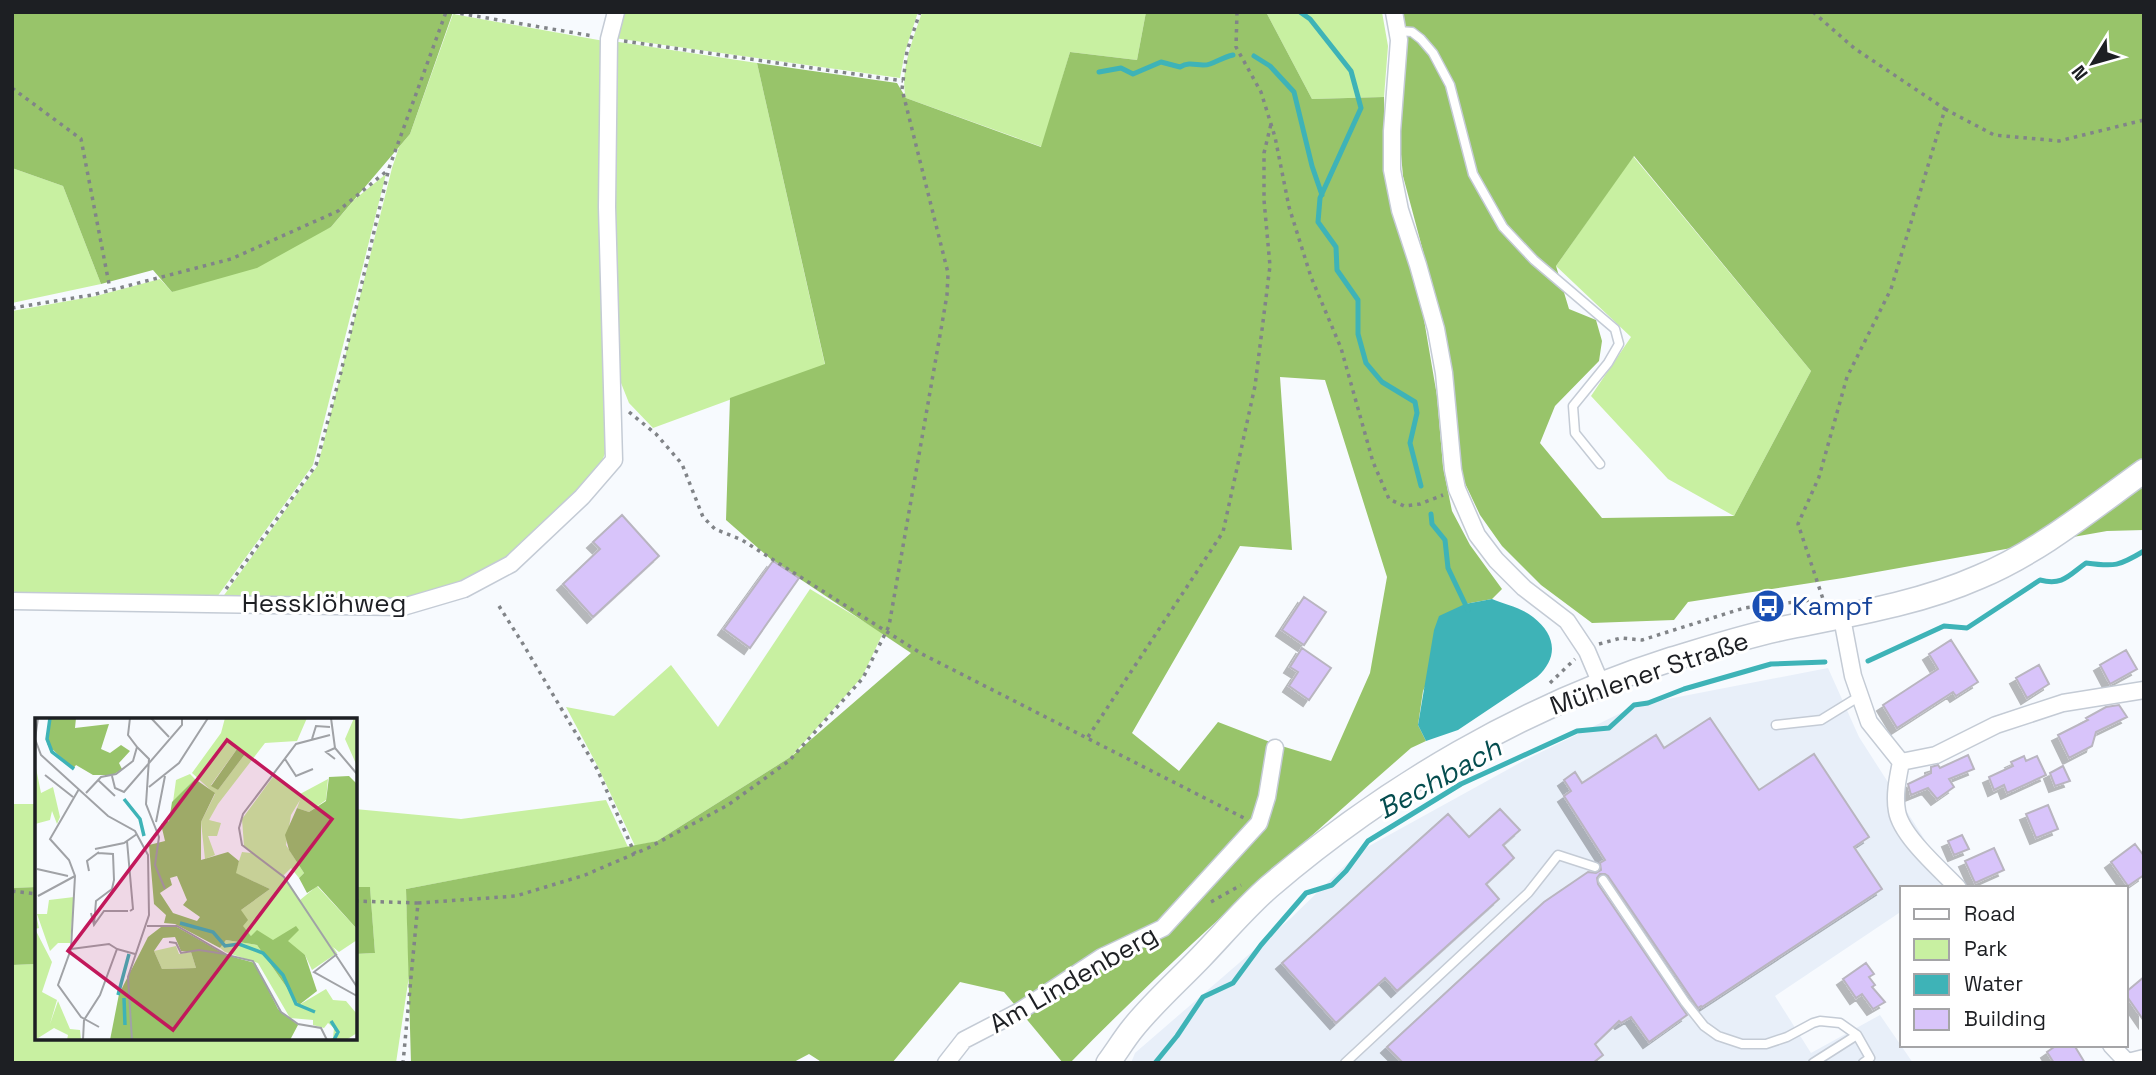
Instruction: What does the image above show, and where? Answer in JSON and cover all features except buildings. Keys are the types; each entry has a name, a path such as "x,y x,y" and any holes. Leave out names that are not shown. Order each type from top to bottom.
{"main road":[{"name":"Mühlener Straße","path":"1108,1063 1134,1027 1267,889 1342,828 1426,771 1524,718 1601,684 1734,641 1850,616 1980,578 2029,552 2144,471"}],"street":[{"name":"Hessklöhweg","path":"12,601 403,607 464,589 511,564 582,497 614,460 607,206 608,39 616,12"},
{"path":"1394,12 1398,31 1392,170 1399,210 1436,329 1444,373 1457,489 1477,535 1496,560 1524,588 1567,621 1587,651 1601,684"},
{"path":"1850,616 1853,676 1869,722 1901,762 1897,812 1912,840 1956,886"},
{"path":"1901,762 1936,755 1996,725 2063,703 2144,690"},
{"name":"Am Lindenberg","path":"946,1063 964,1040 1020,1011 1102,957 1163,928 1259,823 1267,797 1275,748"},
{"path":"2113,1047 2125,1062 2144,1058"}],"lane":[{"path":"1398,31 1412,32 1433,53 1450,85 1473,174 1503,227 1534,260 1615,329 1619,344 1608,363 1573,406 1575,433 1600,464"},
{"path":"1776,725 1821,720 1860,696"},
{"path":"1345,1063 1519,901 1558,855 1595,867"},
{"path":"1603,880 1685,1002 1704,1026 1718,1036 1742,1044 1766,1044 1820,1021 1840,1023 1857,1035 1870,1058 1863,1063"},
{"path":"1813,1063 1857,1035"}],"path":[{"path":"216,603 316,465 389,169 446,12"},
{"path":"452,12 608,39 903,81"},
{"path":"357,901 418,903 516,896 585,875 635,854 728,805 789,761 863,678 889,626 947,295 948,273 902,89 907,51 920,12"},
{"path":"1237,12 1236,47 1261,92 1271,124 1289,207 1311,277 1341,348 1373,462 1389,499 1404,506 1420,504 1457,489"},
{"path":"1812,12 1854,48 1945,109 1994,135 2059,141 2144,120"},
{"path":"12,88 81,139 110,289"},
{"path":"1823,599 1798,524 1819,477 1847,377 1891,289 1945,109"},
{"path":"1088,738 1223,532 1255,386 1270,266 1264,200 1264,153 1271,124"},
{"path":"12,308 92,295 231,259 338,211 389,169"},
{"path":"613,405 633,414 656,434 682,464 703,517 715,529 742,540 922,654 1259,823"},
{"path":"499,606 597,769 635,854"},
{"path":"12,891 35,894"},
{"path":"403,1063 418,903"}],"shaded area":[{"path":"1828,668 1859,737 1950,879 1940,886 1900,886 1900,912 1775,996 1811,1053 1880,1015 1913,1063 1131,1063 1135,1053 1291,918 1360,851 1525,760 1637,705"}],"green space":[{"path":"12,12 453,12 410,134 331,227 257,268 172,292 153,270 101,284 63,186 12,168"},
{"path":"619,12 918,12 900,78 614,38"},
{"path":"922,12 1146,12 1137,60 1070,52 1042,147 906,98 906,66"},
{"path":"1146,12 1266,12 1312,99 1384,97 1385,165 1393,211 1422,308 1437,396 1443,467 1452,511 1470,545 1502,589 1492,599 1465,604 1423,691 1418,725 1426,741 1411,748 1238,902 1070,1063 1063,1063 1004,992 960,982 892,1063 823,1063 809,1054 792,1063 411,1063 406,889 657,841 792,756 911,653 773,561 726,520 730,398 825,364 757,63 897,83 906,98 1041,147 1070,52 1137,60","holes":["1280,377 1325,380 1387,577 1370,673 1331,761 1275,744 1218,722 1179,771 1132,733 1240,546 1292,550"]},
{"path":"1266,12 1382,12 1388,46 1384,97 1312,99"},
{"path":"1402,12 2144,12 2144,530 2107,531 1843,578 1688,602 1674,620 1592,623 1541,585 1502,546 1480,515 1463,479 1447,341 1403,176 1399,132 1405,26","holes":["1634,156 1811,371 1734,516 1602,518 1540,443 1555,406 1599,361 1602,341 1596,320 1569,309 1556,266"]},
{"path":"453,14 604,41 608,446 602,461 570,500 521,550 477,575 438,590 400,599 222,598 318,465 392,168 399,147 410,134"},
{"path":"612,41 757,63 825,365 653,428 629,403 616,359"},
{"path":"1633,156 1811,371 1734,516 1668,479 1591,396 1631,337 1556,266"},
{"path":"12,168 63,186 101,284 12,303"},
{"path":"386,174 313,465 217,597 12,596 12,311 96,296 160,279 172,292 331,227 355,199"},
{"path":"810,589 883,633 862,677 792,756 657,841 635,846 566,707 614,716 671,665 718,727"},
{"path":"606,800 628,847 406,889 409,976 396,1063 12,1063 12,965 35,964 35,1040 357,1040 357,954 375,953 370,888 357,887 357,809 461,819"},
{"path":"12,804 35,804 35,887 12,888"},
{"path":"35,887 35,964 12,965 12,888"},
{"path":"357,887 370,887 375,953 357,954"}],"water":[{"path":"1492,599 1524,611 1541,624 1552,646 1549,662 1537,677 1458,730 1426,741 1418,725 1434,630 1439,616 1465,604"}],"waterway":[{"path":"1300,12 1310,19 1351,71 1361,108 1320,198 1318,222 1336,247 1337,270 1358,300 1358,334 1366,363 1382,382 1415,402 1417,413 1410,443 1421,486"},
{"path":"1099,72 1121,68 1133,74 1161,62 1180,67 1188,64 1206,65 1233,55"},
{"path":"1254,56 1270,66 1294,92 1322,195"},
{"path":"1431,514 1432,524 1445,540 1448,568 1468,610"},
{"name":"Bechbach","path":"1868,661 1944,626 1967,628 2040,580 2054,582 2070,575 2086,563 2116,564 2144,551"},
{"name":"Bechbach","path":"1155,1063 1203,997 1233,983 1261,945 1306,893 1332,885 1368,841 1461,784 1577,731 1609,728 1634,705 1771,664 1825,662"}],"place":[{"name":"Kampf","path":"1768,606"}]}
